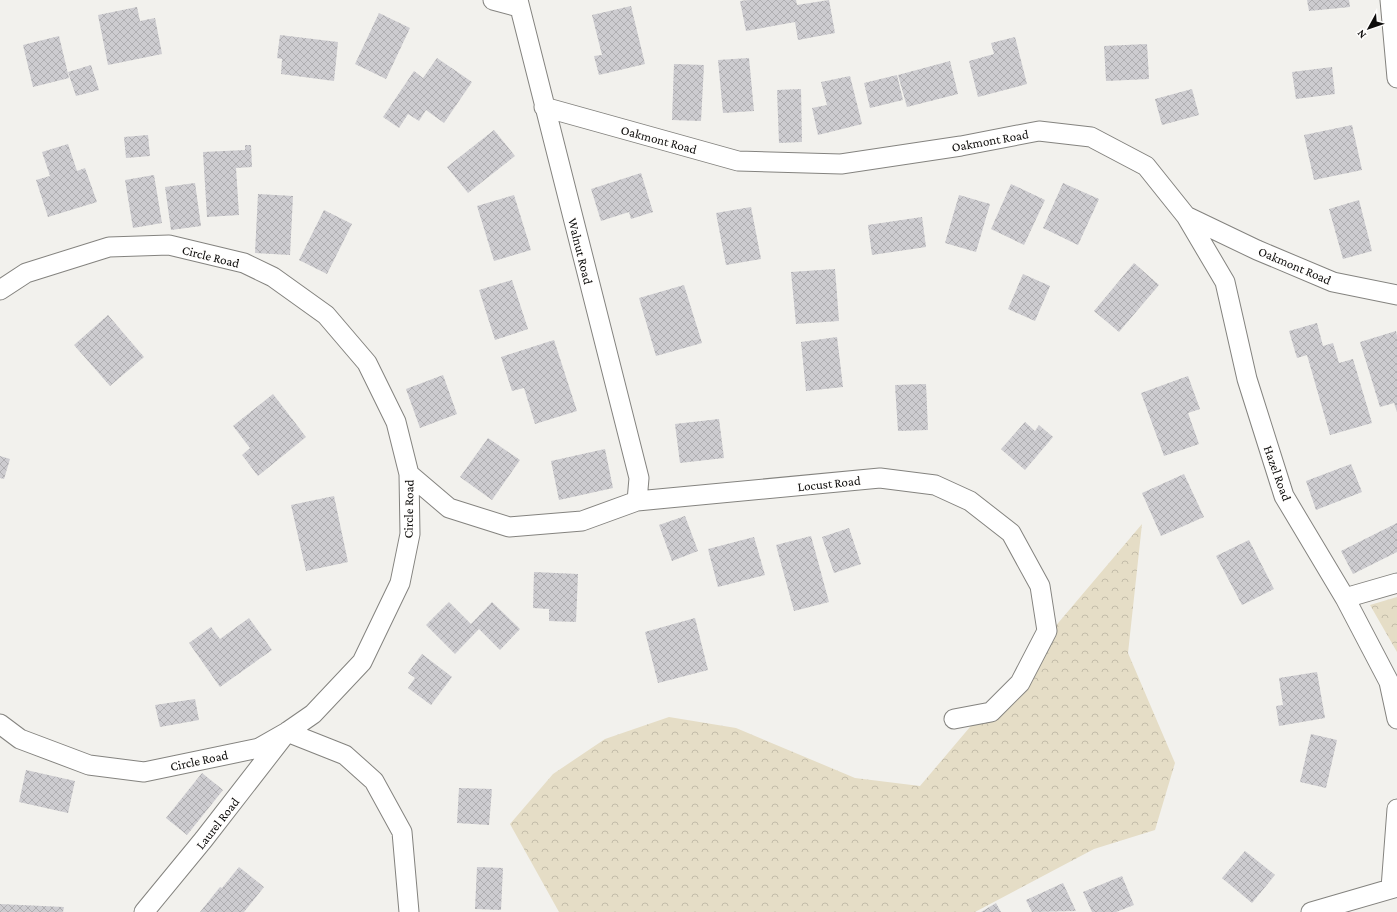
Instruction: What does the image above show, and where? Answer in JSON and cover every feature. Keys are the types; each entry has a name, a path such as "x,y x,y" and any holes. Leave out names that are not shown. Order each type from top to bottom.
{"street":[{"path":"493,0 518,4"},
{"path":"1390,0 1397,78"},
{"name":"Walnut Road","path":"518,4 639,478 637,501"},
{"name":"Oakmont Road","path":"544,107 738,161 841,164 961,146 1039,131 1091,137 1146,166 1186,216 1257,250 1333,282 1397,295"},
{"name":"Hazel Road","path":"1186,216 1226,282 1247,379 1284,496 1345,598 1389,682 1397,719"},
{"name":"Circle Road","path":"0,290 26,274 109,247 169,245 244,263 273,277 326,316 367,364 396,422 409,474 410,534 400,583 362,662 313,714 287,732 259,748 144,772 89,765 20,739 0,724"},
{"name":"Locust Road","path":"409,474 449,508 509,527 582,521 637,501 880,478 935,484 970,501 1011,533 1040,586 1047,631 1020,683 991,712 954,719"},
{"path":"1345,598 1397,583"},
{"path":"287,732 345,755 374,781 402,832 409,912"},
{"name":"Laurel Road","path":"144,912 204,840 287,732"},
{"path":"1311,912 1394,888 1397,810"}],"green space":[{"path":"1142,524 1128,653 1175,763 1155,830 1094,849 975,912 559,912 510,824 553,774 605,739 669,717 736,728 855,778 920,786"},
{"path":"1397,597 1397,652 1370,605"}],"building":[{"path":"796,0 797,5 829,0 835,33 798,40 795,22 746,31 740,1"},
{"path":"1307,0 1349,0 1350,7 1309,11"},
{"path":"631,6 645,64 599,75 594,56 602,55 592,15"},
{"path":"137,7 140,21 155,18 162,54 108,65 98,15"},
{"path":"379,13 410,28 386,79 355,64"},
{"path":"280,35 338,42 334,81 281,74 282,59 277,58"},
{"path":"59,36 69,78 33,87 23,45"},
{"path":"1015,37 1027,84 978,97 969,61 994,54 991,43"},
{"path":"1147,44 1149,79 1106,81 1104,46"},
{"path":"437,58 472,82 444,123 426,110 419,121 408,114 399,128 383,117 414,71 423,78"},
{"path":"749,58 754,111 723,113 718,60"},
{"path":"950,61 958,94 907,107 898,75"},
{"path":"674,64 704,65 701,121 672,120"},
{"path":"91,65 99,90 76,96 68,72"},
{"path":"1332,67 1335,94 1296,99 1292,72"},
{"path":"897,75 903,100 870,108 864,83"},
{"path":"850,76 862,124 818,135 812,108 827,105 821,82"},
{"path":"801,89 802,142 779,143 777,90"},
{"path":"1192,89 1199,115 1162,125 1155,99"},
{"path":"1352,125 1362,170 1314,180 1304,135"},
{"path":"494,130 515,156 468,193 447,167"},
{"path":"148,135 150,156 126,158 124,137"},
{"path":"68,144 77,171 85,168 97,202 48,217 36,180 50,176 42,152"},
{"path":"245,145 251,145 252,167 236,168 239,215 207,217 203,152 245,150"},
{"path":"641,173 653,212 631,219 629,212 601,221 591,189"},
{"path":"154,175 162,223 133,228 125,180"},
{"path":"195,183 201,226 171,230 165,187"},
{"path":"1063,183 1099,199 1078,245 1043,228"},
{"path":"1011,184 1045,200 1024,245 991,229"},
{"path":"258,194 293,196 290,255 255,253"},
{"path":"514,195 531,250 494,261 477,206"},
{"path":"959,195 990,204 976,252 945,243"},
{"path":"1359,200 1372,251 1343,259 1329,209"},
{"path":"751,207 761,259 726,265 716,213"},
{"path":"324,210 352,224 327,274 299,260"},
{"path":"922,217 926,247 872,255 868,225"},
{"path":"1134,263 1159,285 1119,332 1094,311"},
{"path":"835,269 839,321 796,324 791,272"},
{"path":"1023,274 1050,286 1035,321 1008,309"},
{"path":"512,280 528,329 495,340 479,290"},
{"path":"684,285 702,343 656,356 639,298"},
{"path":"108,315 144,357 110,386 74,345"},
{"path":"1317,323 1323,346 1333,343 1339,363 1353,359 1372,423 1330,435 1307,355 1297,358 1289,331"},
{"path":"1396,331 1397,412 1394,403 1380,407 1360,342"},
{"path":"837,337 843,387 806,391 801,342"},
{"path":"554,340 577,411 535,424 524,388 512,391 501,357"},
{"path":"443,375 457,414 420,428 406,389"},
{"path":"1188,376 1200,409 1188,413 1199,444 1164,456 1141,393"},
{"path":"926,384 928,430 898,431 895,385"},
{"path":"273,394 306,437 258,476 242,455 250,448 233,426"},
{"path":"719,419 724,458 680,463 675,424"},
{"path":"1025,422 1035,431 1039,425 1053,437 1025,470 1001,449"},
{"path":"488,438 520,460 492,500 460,477"},
{"path":"605,449 613,488 559,500 551,461"},
{"path":"0,456 10,459 4,479 0,478"},
{"path":"1351,464 1362,492 1316,510 1306,481"},
{"path":"1184,474 1204,517 1161,536 1142,493"},
{"path":"334,496 348,562 306,571 291,505"},
{"path":"685,516 698,551 672,561 659,525"},
{"path":"1397,523 1397,552 1353,574 1341,551"},
{"path":"849,528 861,564 834,573 822,537"},
{"path":"811,536 829,602 794,611 776,545"},
{"path":"754,537 765,575 718,587 708,549"},
{"path":"1249,540 1274,589 1242,605 1216,556"},
{"path":"534,572 578,574 576,622 549,621 549,609 533,608"},
{"path":"449,602 471,624 492,602 520,629 500,650 479,629 455,654 426,625"},
{"path":"249,618 272,650 220,687 189,643 211,627 220,639"},
{"path":"695,618 708,670 658,683 645,632"},
{"path":"422,654 452,677 431,705 408,688 415,678 408,673"},
{"path":"1317,672 1325,718 1279,726 1276,706 1283,705 1279,678"},
{"path":"195,699 199,720 160,727 155,705"},
{"path":"1311,734 1337,740 1326,788 1300,782"},
{"path":"26,770 75,781 68,813 19,802"},
{"path":"202,773 223,790 187,835 166,818"},
{"path":"459,788 492,789 489,825 457,823"},
{"path":"1245,851 1275,875 1252,903 1222,878"},
{"path":"239,867 264,887 244,912 200,912 220,887 222,888"},
{"path":"477,867 503,868 501,910 475,909"},
{"path":"1122,876 1134,905 1116,912 1092,912 1083,892"},
{"path":"1063,883 1076,911 1032,912 1026,900"},
{"path":"996,903 1001,912 981,912"},
{"path":"0,904 64,907 63,912 0,912"}]}
